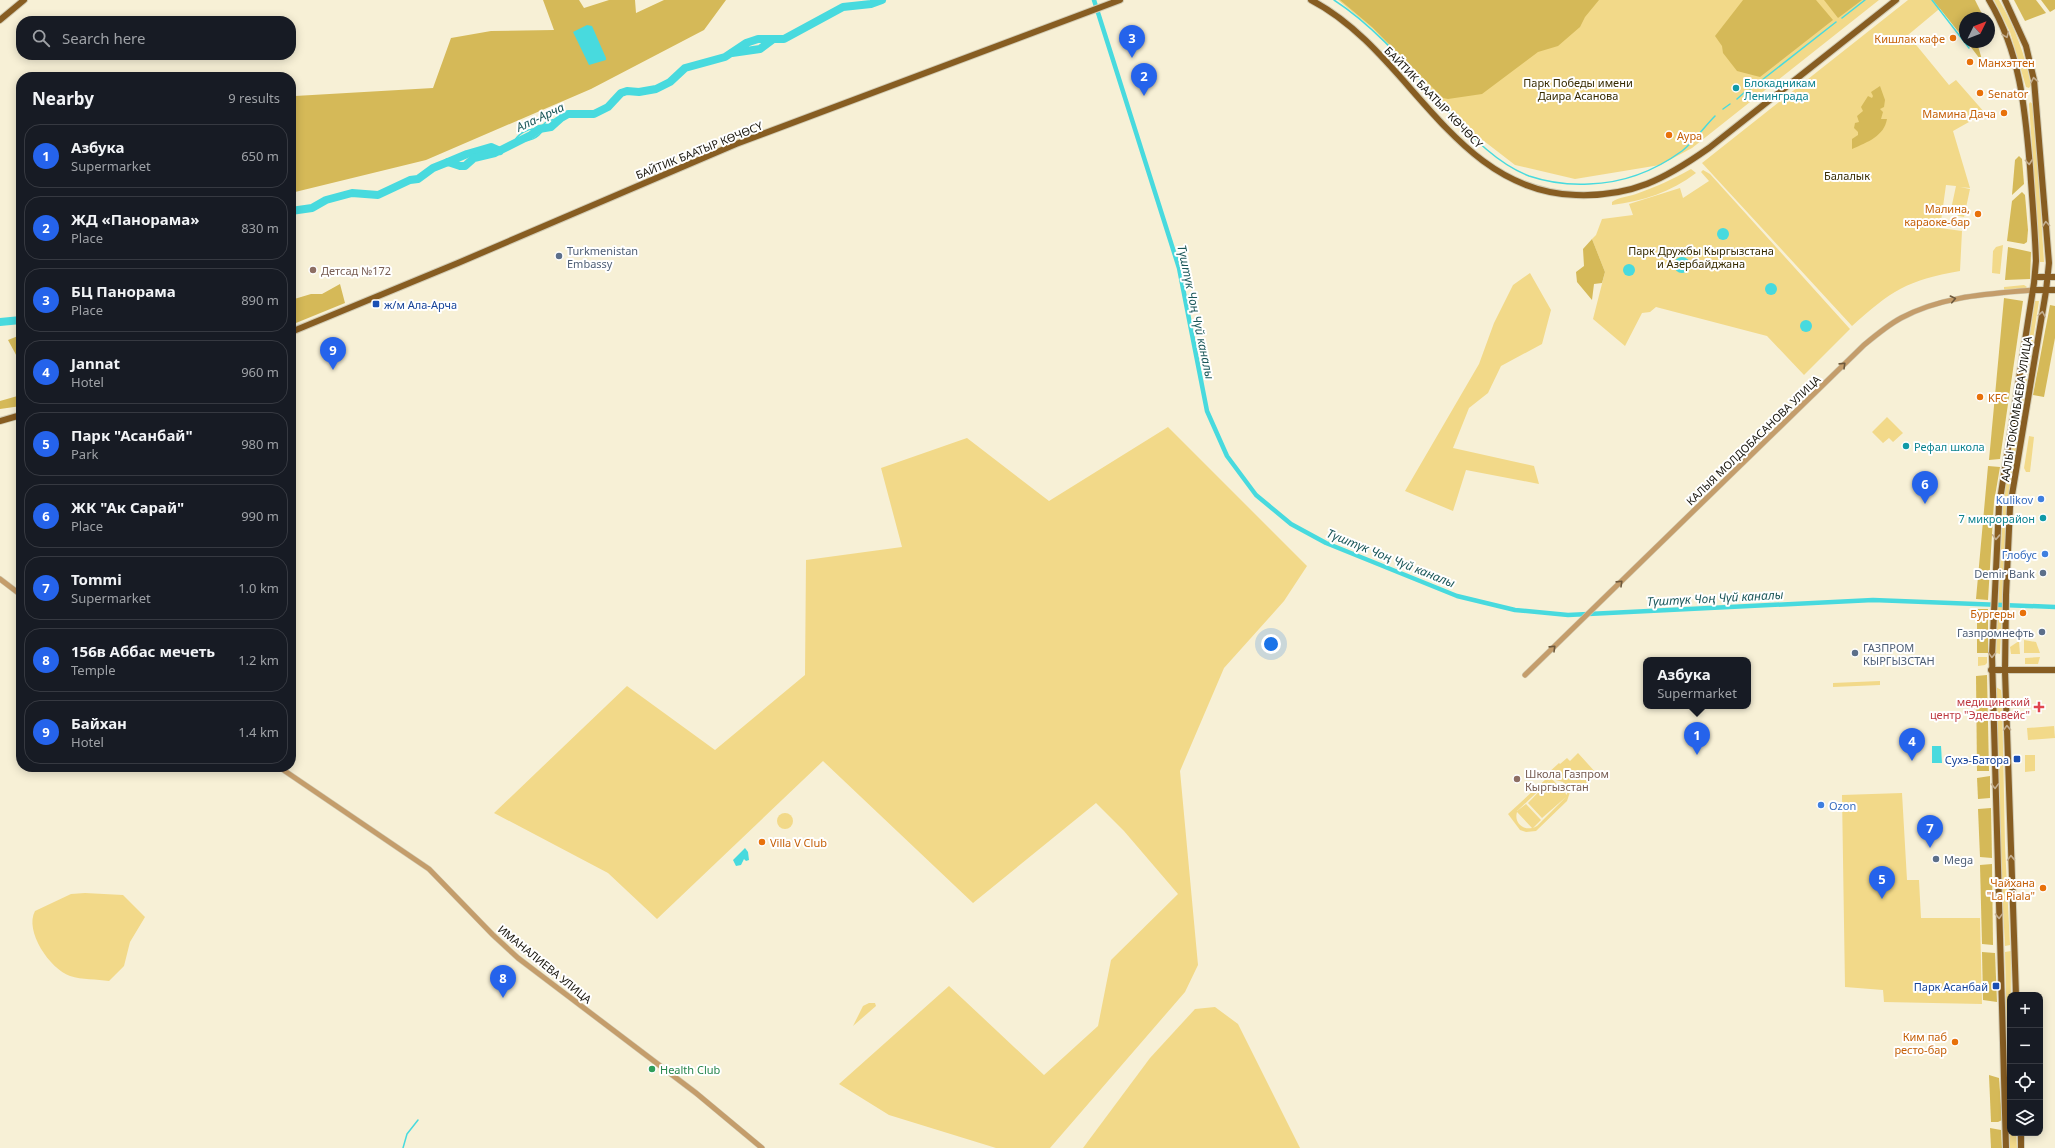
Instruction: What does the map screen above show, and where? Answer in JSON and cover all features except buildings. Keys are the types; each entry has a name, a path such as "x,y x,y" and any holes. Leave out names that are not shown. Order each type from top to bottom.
{"main road":[{"path":"0,20 24,0"},
{"name":"БАЙТИК БААТЫР КӨЧӨСҮ","path":"296,330 458,263 736,144 1120,0"},
{"name":"БАЙТИК БААТЫР КӨЧӨСҮ","path":"1311,0 1333,14 1354,31 1461,142 1489,166 1509,178 1536,189 1554,193 1586,196 1627,191 1654,182 1679,170 1896,0"},
{"name":"ААЛЫ ТОКОМБАЕВА УЛИЦА","path":"1989,0 2004,29 2012,51 2023,96 2033,212 2035,277 1999,506 1991,670 2006,1148"},
{"name":"ААЛЫ ТОКОМБАЕВА УЛИЦА","path":"2005,0 2026,46 2037,95 2048,247 2048,277 2046,291 2010,507 2005,612 2005,671 2016,992"},
{"path":"2023,96 2037,95"},
{"path":"2035,277 2055,277"},
{"path":"2033,290 2055,290"},
{"path":"0,421 16,416"},
{"path":"1991,670 2055,670"},
{"path":"2021,1136 2021,1148"}],"street":[{"name":"КАЛЫЯ МОЛДОБАСАНОВА УЛИЦА","path":"1525,675 1593,611 1864,345 1888,326 1924,308 1954,298 2033,290"},
{"path":"0,579 16,591"},
{"name":"ИМАНАЛИЕВА УЛИЦА","path":"286,772 429,869 493,935 518,958 696,1093 762,1148"}],"green space":[{"name":"Парк Победы имени Даира Асанова","path":"1338,0 1879,0 1692,148 1660,165 1575,179 1515,165 1471,131 1373,29"},
{"name":"Балалык","path":"1908,0 1950,0 1908,35 1949,85 1956,80 1985,113 1953,131 1970,188 1960,187 1970,189 1964,217 1950,214 1956,186 1946,185 1940,228 1962,231 1960,271 1926,278 1901,289 1878,304 1852,326 1702,163"},
{"path":"1994,0 1999,0 2015,31 2029,74 2031,85 2029,88 2026,87 2010,32"},
{"path":"2030,102 2034,105 2044,262 2040,262"},
{"path":"1691,169 1696,173 1667,190 1635,201 1612,205 1612,202 1615,200 1650,189"},
{"name":"Парк Дружбы Кыргызстана и Азербайджана","path":"1703,170 1710,174 1850,329 1804,375 1767,336 1656,307 1650,312 1642,313 1625,346 1593,319 1605,272 1592,239 1596,235 1602,219 1633,215 1629,204 1680,188 1683,198 1709,181 1701,172"},
{"path":"2003,245 2000,274 1992,273 1993,251 1996,247"},
{"path":"1530,273 1551,310 1542,344 1501,366 1488,393 1469,408 1453,448 1534,466 1539,484 1466,470 1453,511 1405,491 1479,364 1494,323 1513,285"},
{"path":"2024,285 2027,287 2025,289 2004,290 2004,287"},
{"path":"2035,301 2039,301 2007,506 2000,654 1996,653 2003,504"},
{"path":"1887,417 1903,433 1893,442 1889,438 1883,443 1872,432"},
{"path":"1168,427 1307,566 1284,601 1224,668 1180,771 1198,965 1185,992 1050,1148 996,1148 889,1115 839,1084 949,986 1044,1075 1098,1026 1111,960 1178,894 1124,831 1096,803 973,903 823,761 657,919 608,873 494,813 627,686 715,750 805,675 806,560 902,547 881,468 967,438 1049,501"},
{"path":"2029,436 2034,437 2030,472 2026,472 2024,468"},
{"path":"2024,640 2036,642 2040,653 2024,653"},
{"path":"2019,641 2020,654 2011,654 2010,647"},
{"path":"1978,657 1987,657 1987,663 1985,665 1978,666"},
{"path":"2040,657 2038,664 2025,664 2025,658"},
{"path":"1880,681 1880,685 1833,687 1833,683"},
{"path":"1996,687 2001,690 2002,698 2005,846 2010,945 2005,946 1998,816"},
{"path":"2054,726 2055,738 2028,740 2027,728"},
{"path":"1578,753 1597,774 1584,787 1581,787 1578,792 1569,784 1570,792 1567,801 1536,831 1526,832 1520,830 1508,814 1546,779 1547,774 1559,763 1560,764 1567,758 1570,761","holes":["1551,779 1528,803 1542,818 1566,797 1537,826 1533,828 1541,820 1526,804 1517,811","1552,779 1563,782 1567,788 1567,795","1517,812 1532,828 1525,828 1522,826 1518,822 1516,816"]},
{"path":"2025,755 2035,755 2035,771 2025,772"},
{"path":"1902,793 1907,880 1919,880 1921,918 1980,918 1982,1004 1884,1002 1883,990 1845,987 1842,795"},
{"path":"785,813 792,818 793,821 788,828 785,829 778,824 777,821 782,814"},
{"path":"85,893 123,895 145,917 130,942 124,966 109,981 84,979 70,976 62,972 47,958 36,939 33,929 35,911 71,894"},
{"path":"2011,951 2011,992 2007,992 2007,1030 2005,952"},
{"path":"869,1003 875,1003 876,1006 853,1026 863,1006"},
{"path":"1215,1007 1238,1024 1300,1148 1083,1148 1150,1058 1195,1009"},
{"path":"2010,1136 2016,1136 2017,1148 2010,1148"}],"shaded area":[{"path":"543,0 579,0 584,8 609,0 635,0 636,13 664,0 726,0 704,30 591,89 426,160 296,192 296,96 433,88 451,38 491,31 554,30"},
{"path":"1340,0 1599,0 1585,17 1580,27 1558,46 1538,52 1482,94 1448,99 1443,98 1372,27"},
{"path":"1743,0 1816,0 1833,20 1760,77 1737,71 1723,53 1722,46 1715,36"},
{"path":"1824,0 1862,0 1838,18"},
{"path":"1933,0 1975,0 1981,12 1959,12 1959,32"},
{"path":"2014,0 2036,0 2046,13 2025,21"},
{"path":"2041,0 2055,0 2055,9 2050,12"},
{"path":"1972,48 1979,48 1983,63"},
{"path":"1880,86 1885,100 1884,107 1880,109 1883,112 1881,119 1887,119 1883,130 1874,138 1852,149 1852,139 1858,135 1858,132 1854,128 1855,123 1859,122 1857,116 1863,111 1861,107 1868,96 1872,98 1873,96 1871,92"},
{"path":"2019,156 2022,159 2024,184 2012,195 2015,160"},
{"path":"2022,192 2025,195 2028,230 2027,242 2024,244 2007,241 2012,201"},
{"path":"1592,239 1605,272 1602,283 1594,284 1592,300 1577,282 1576,272 1584,266 1583,249"},
{"path":"2008,247 2031,252 2030,279 2005,280"},
{"path":"340,284 345,303 296,323 296,298 311,294 322,294"},
{"path":"2004,298 2023,301 2000,459 1989,460"},
{"path":"2050,305 2055,306 2055,338 2044,397 2033,395"},
{"path":"16,337 16,355 8,340"},
{"path":"16,396 16,407 0,409 0,401"},
{"path":"1988,466 2000,467 1994,502 1988,600 1976,599"},
{"path":"1977,609 1988,609 1988,653 1977,653"},
{"path":"1987,675 1989,771 1977,771 1976,676"},
{"path":"1990,776 1990,798 1978,799 1977,778"},
{"path":"1991,808 1992,858 1980,857 1978,809"},
{"path":"1992,864 1993,945 1982,944 1980,865"},
{"path":"1982,952 1995,953 1997,1002 1983,1000"},
{"path":"1989,1075 1999,1078 2002,1120 1998,1122 1991,1122"},
{"path":"1990,1128 2001,1130 2002,1148 1991,1148"}],"water":[{"path":"587,25 592,26 606,58 606,60 589,65 573,32"},
{"path":"1721,228 1725,228 1729,234 1725,240 1721,240 1717,236 1717,232"},
{"path":"1682,257 1689,262 1690,265 1685,272 1682,273 1675,268 1674,265 1679,258"},
{"path":"1627,264 1631,264 1635,270 1631,276 1627,276 1623,272 1623,268"},
{"path":"1769,283 1773,283 1777,289 1773,295 1769,295 1765,291 1765,287"},
{"path":"1804,320 1808,320 1812,326 1808,332 1804,332 1800,328 1800,324"},
{"path":"1932,746 1941,746 1942,763 1932,763"},
{"path":"745,848 748,852 749,860 746,861 744,859 741,865 736,866 733,860"}],"waterway":[{"name":"Ала-Арча","path":"296,210 312,208 326,200 352,193 378,195 410,180 418,179 433,168 448,162 465,166 474,158 495,153 531,135 539,129 551,127 568,114 594,114 608,107 621,93 627,91 639,92 656,89 670,82 685,68 725,57 746,43 758,39 784,39 843,7 871,4 882,0"},
{"name":"Түштүк Чоң Чүй каналы","path":"1094,0 1179,268 1207,411 1227,456 1256,495 1291,524 1326,543 1457,596 1515,610 1568,615 1873,600 2055,607"},
{"path":"1334,0 1366,25 1396,53 1477,141 1507,165 1529,176 1551,181 1582,184 1602,183 1626,179 1660,165 1682,151 1715,116"},
{"path":"1842,18 1865,0"},
{"path":"1932,0 1959,35"},
{"path":"1762,80 1836,22"},
{"name":"Ала-Арча","path":"743,52 754,40"},
{"path":"732,53 760,49 772,40"},
{"path":"1750,89 1758,82"},
{"path":"1737,99 1746,91"},
{"path":"1723,109 1730,104"},
{"name":"Ала-Арча","path":"513,144 517,137 523,132 531,129 539,129 547,121 561,118"},
{"path":"519,141 533,139 543,130"},
{"path":"448,162 467,154 491,147 500,151"},
{"name":"Ала-Арча","path":"0,322 16,320"},
{"path":"403,1148 407,1134 418,1120"}],"place":[{"name":"Кишлак кафе","path":"1953,38"},
{"name":"БЦ Панорама","path":"1132,58"},
{"name":"Манхэттен","path":"1970,62"},
{"name":"Блокадникам Ленинграда","path":"1736,88"},
{"name":"Senator","path":"1980,93"},
{"name":"ЖД «Панорама»","path":"1144,96"},
{"name":"Мамина Дача","path":"2004,113"},
{"name":"Аура","path":"1669,135"},
{"name":"Малина, караоке-бар","path":"1978,214"},
{"name":"Turkmenistan Embassy","path":"559,256"},
{"name":"Детсад №172","path":"313,270"},
{"name":"ж/м Ала-Арча","path":"376,304"},
{"name":"Байхан","path":"333,370"},
{"name":"KFC","path":"1980,397"},
{"name":"Рефал школа","path":"1906,446"},
{"name":"Kulikov","path":"2041,499"},
{"name":"ЖК \"Ак Сарай\"","path":"1925,504"},
{"name":"7 микрорайон","path":"2043,518"},
{"name":"Глобус","path":"2045,554"},
{"name":"Demir Bank","path":"2043,573"},
{"name":"Бургеры","path":"2023,613"},
{"name":"Газпромнефть","path":"2042,632"},
{"name":"ГАЗПРОМ КЫРГЫЗСТАН","path":"1855,653"},
{"name":"медицинский центр \"Эдельвейс\"","path":"2039,707"},
{"name":"Азбука","path":"1697,755"},
{"name":"Сухэ-Батора","path":"2017,759"},
{"name":"Jannat","path":"1912,761"},
{"name":"Школа Газпром Кыргызстан","path":"1517,779"},
{"name":"Ozon","path":"1821,805"},
{"name":"Villa V Club","path":"762,842"},
{"name":"Tommi","path":"1930,848"},
{"name":"Mega","path":"1936,859"},
{"name":"Чайхана \"La Piala\"","path":"2043,888"},
{"name":"Парк \"Асанбай\"","path":"1882,899"},
{"name":"Парк Асанбай","path":"1996,986"},
{"name":"156в Аббас мечеть","path":"503,998"},
{"name":"Ким паб ресто-бар","path":"1955,1042"},
{"name":"Health Club","path":"652,1069"}]}
